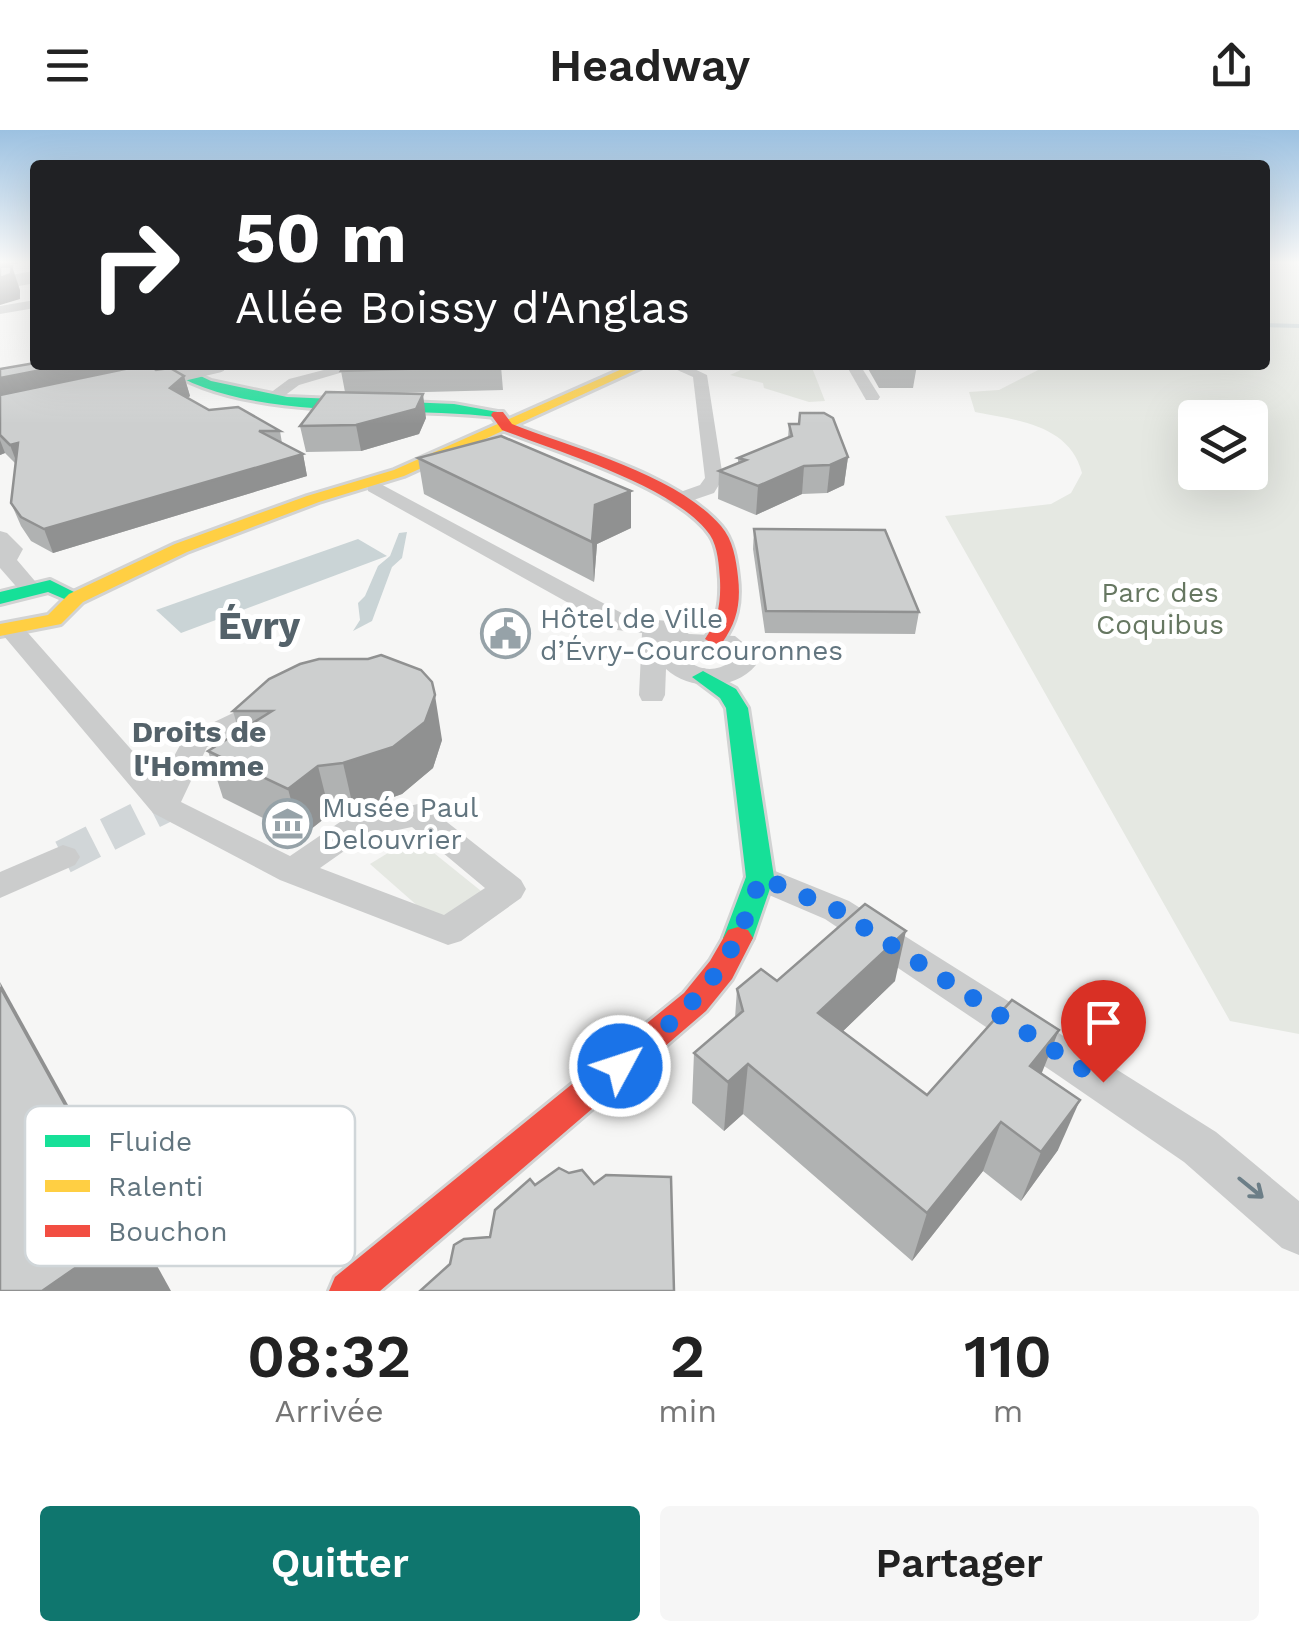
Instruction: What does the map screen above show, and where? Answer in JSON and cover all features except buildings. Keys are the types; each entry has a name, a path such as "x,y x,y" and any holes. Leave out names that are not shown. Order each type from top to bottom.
{"street":[{"path":"270,400 294,382 341,370"},
{"path":"0,598 181,548 313,499 370,484 501,420 589,370"},
{"path":"501,420 628,370"},
{"path":"676,500 706,488 714,478 700,374 688,370"},
{"path":"855,370 872,398"},
{"path":"137,378 169,371 217,390 270,400 434,403 501,420 701,513 721,538 731,616 715,639"},
{"path":"375,487 626,625 655,626 685,642"},
{"path":"0,537 12,549 3,562 40,587 73,592 76,598"},
{"path":"181,548 76,598 59,617 6,630 164,806 292,871 410,920 448,931 509,889 418,815 354,828 292,871"},
{"path":"652,694 655,626"},
{"path":"348,1291 694,1002 722,970 746,921 760,877 738,715 730,684 743,665 744,655 734,644 715,639 685,642 674,651 674,662 685,672 730,684"},
{"path":"164,806 195,742 288,698"},
{"path":"0,886 62,857"},
{"path":"760,877 837,910 1070,1061 1200,1148 1299,1231"}],"green space":[{"name":"Parc des Coquibus","path":"1270,315 1299,315 1299,1034 1230,1021 945,516 1051,504 1071,493 1082,473 1076,457 1054,435 1024,422 975,412 969,392 999,390 1038,370 1270,370"},
{"path":"741,370 813,370 825,401 809,402 764,388 763,383 730,375"},
{"path":"414,837 491,899 445,930 370,864"}],"shaded area":[{"path":"407,532 402,558 392,567 372,621 353,631 360,620 358,603 378,566 390,556 399,533"},
{"path":"358,539 387,556 181,633 156,610"}],"waterway":[{"path":"1270,325 1299,326"}],"tunnel":[{"path":"63,857 164,806"}],"traffic: fast":[{"path":"178,370 246,395 287,401 496,413"},
{"path":"0,598 50,586 76,598"},
{"path":"703,677 728,694 737,708 760,877 738,938"}],"traffic: slow":[{"path":"76,598 181,548 313,499 399,473 630,370"},
{"path":"0,630 54,620 76,598"}],"traffic: jam":[{"path":"498,415 507,427 676,498 715,530 722,542 729,582 726,619 715,639"},
{"path":"349,1291 695,1002 721,970 738,938"}],"place":[{"name":"Hôtel de Ville d’Évry-Courcouronnes","path":"505,634"},
{"name":"Musée Paul Delouvrier","path":"287,823"}],"district":[{"name":"Évry","path":"259,626"},
{"name":"Droits de l'Homme","path":"199,749"}],"route":[{"path":"620,1066 694,1002 722,970 746,921 760,877 837,910 1103,1082"}]}
